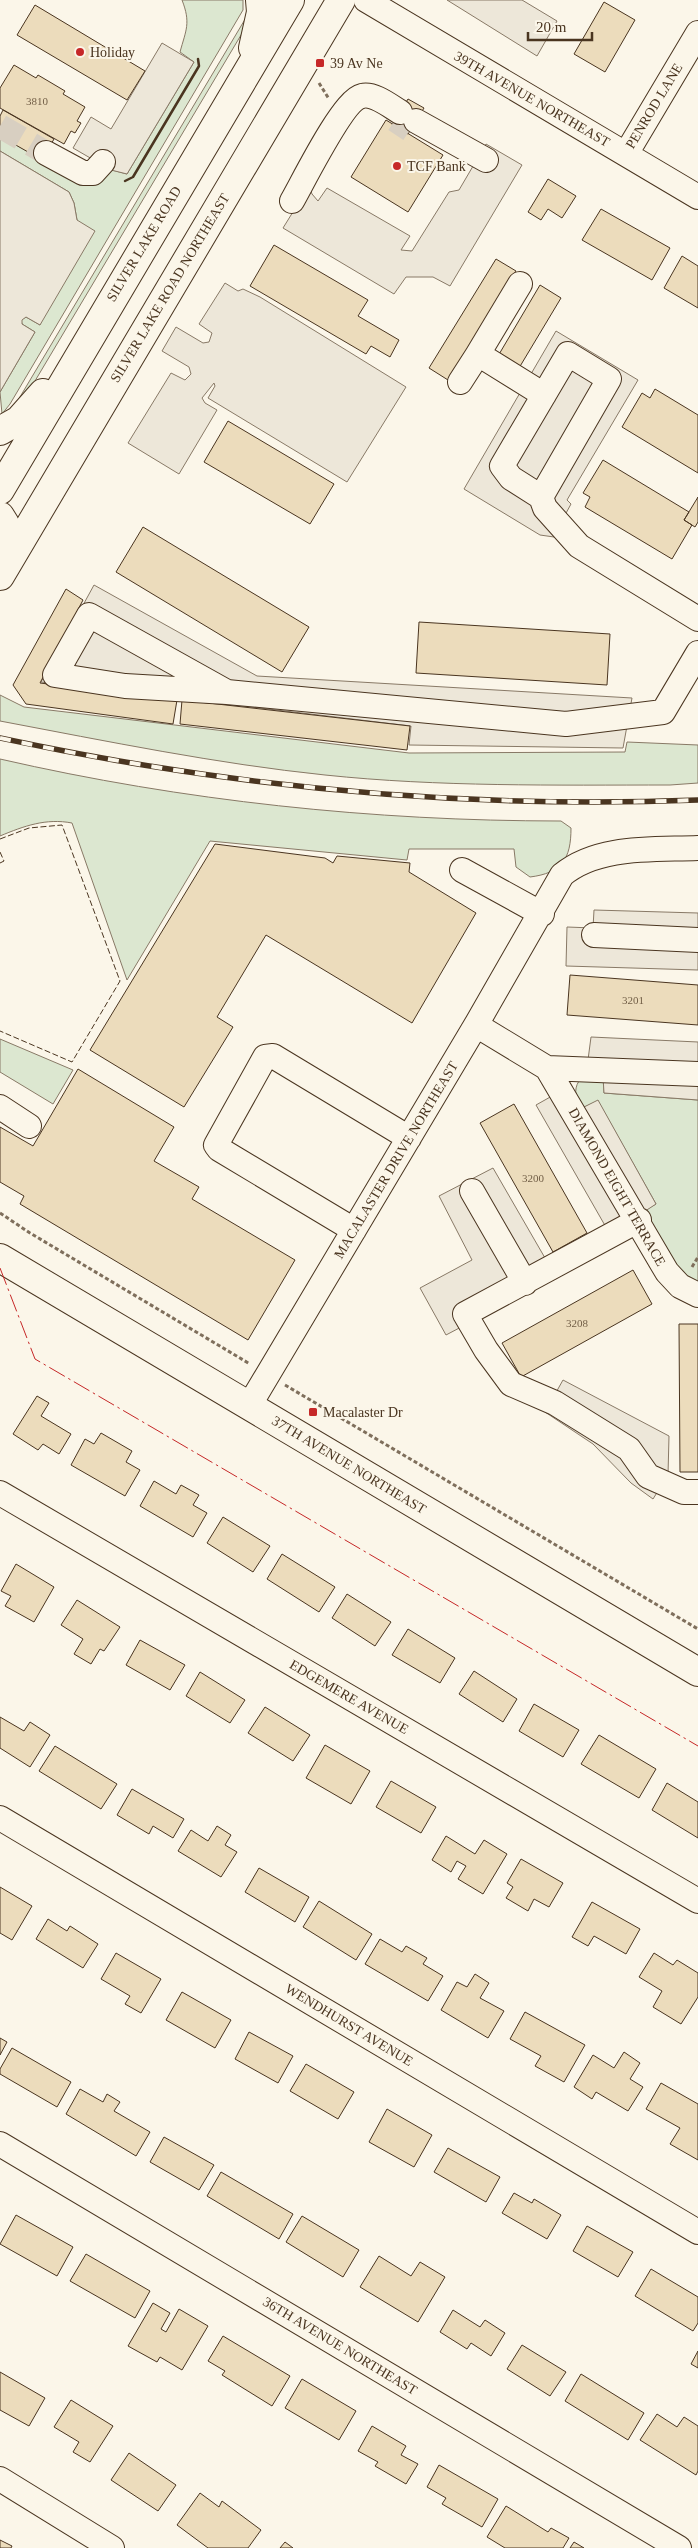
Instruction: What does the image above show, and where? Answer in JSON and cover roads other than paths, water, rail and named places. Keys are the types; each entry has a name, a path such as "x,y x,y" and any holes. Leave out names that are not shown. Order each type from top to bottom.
{"main road":[{"path":"248,70 261,12 260,0"},
{"name":"SILVER LAKE ROAD","path":"0,490 290,0"},
{"name":"SILVER LAKE ROAD NORTHEAST","path":"2,573 341,0"},
{"path":"0,431 19,420 86,342"},
{"path":"0,516 5,524 2,573"},
{"name":"37TH AVENUE NORTHEAST","path":"0,1258 698,1672"}],"street":[{"name":"39TH AVENUE NORTHEAST","path":"366,0 698,197"},
{"name":"PENROD LANE","path":"626,154 698,32"},
{"path":"292,201 340,116 354,99 366,96 408,116 486,160"},
{"path":"46,153 83,174 93,173 103,162"},
{"path":"460,382 520,284"},
{"path":"478,354 544,395"},
{"path":"541,497 608,379 568,354 502,466 511,478 541,497 545,508 579,546 698,619"},
{"path":"227,692 89,615 55,675 125,686 227,692 566,724 663,712 698,653"},
{"name":"MACALASTER DRIVE NORTHEAST","path":"249,1406 542,914 562,875 575,865 599,856 698,848"},
{"path":"462,870 542,914"},
{"path":"594,935 698,940"},
{"name":"DIAMOND EIGHT TERRACE","path":"476,1025 547,1068 639,1220 667,1272 680,1286 698,1295"},
{"path":"354,1230 219,1149 216,1145 265,1058 273,1056 409,1138"},
{"name":"DIAMOND EIGHT TERRACE","path":"547,1068 698,1074"},
{"path":"0,1108 30,1126"},
{"path":"472,1191 526,1283"},
{"path":"639,1220 526,1283 465,1314 486,1350 511,1384 555,1402 629,1449 648,1476 684,1492 698,1492"},
{"name":"EDGEMERE AVENUE","path":"0,1493 698,1901"},
{"name":"WENDHURST AVENUE","path":"0,1818 698,2232"},
{"name":"36TH AVENUE NORTHEAST","path":"0,2144 679,2548"},
{"path":"0,2479 112,2548"}],"tunnel":[{"path":"395,120 410,130"},
{"path":"0,126 46,153"}],"railway":[{"path":"0,738 173,770 347,791 522,801 698,800"}],"place":[{"name":"Holiday","path":"80,52"},
{"name":"39 Av Ne","path":"320,63"},
{"name":"TCF Bank","path":"397,166"},
{"name":"Macalaster Dr","path":"313,1412"}]}
